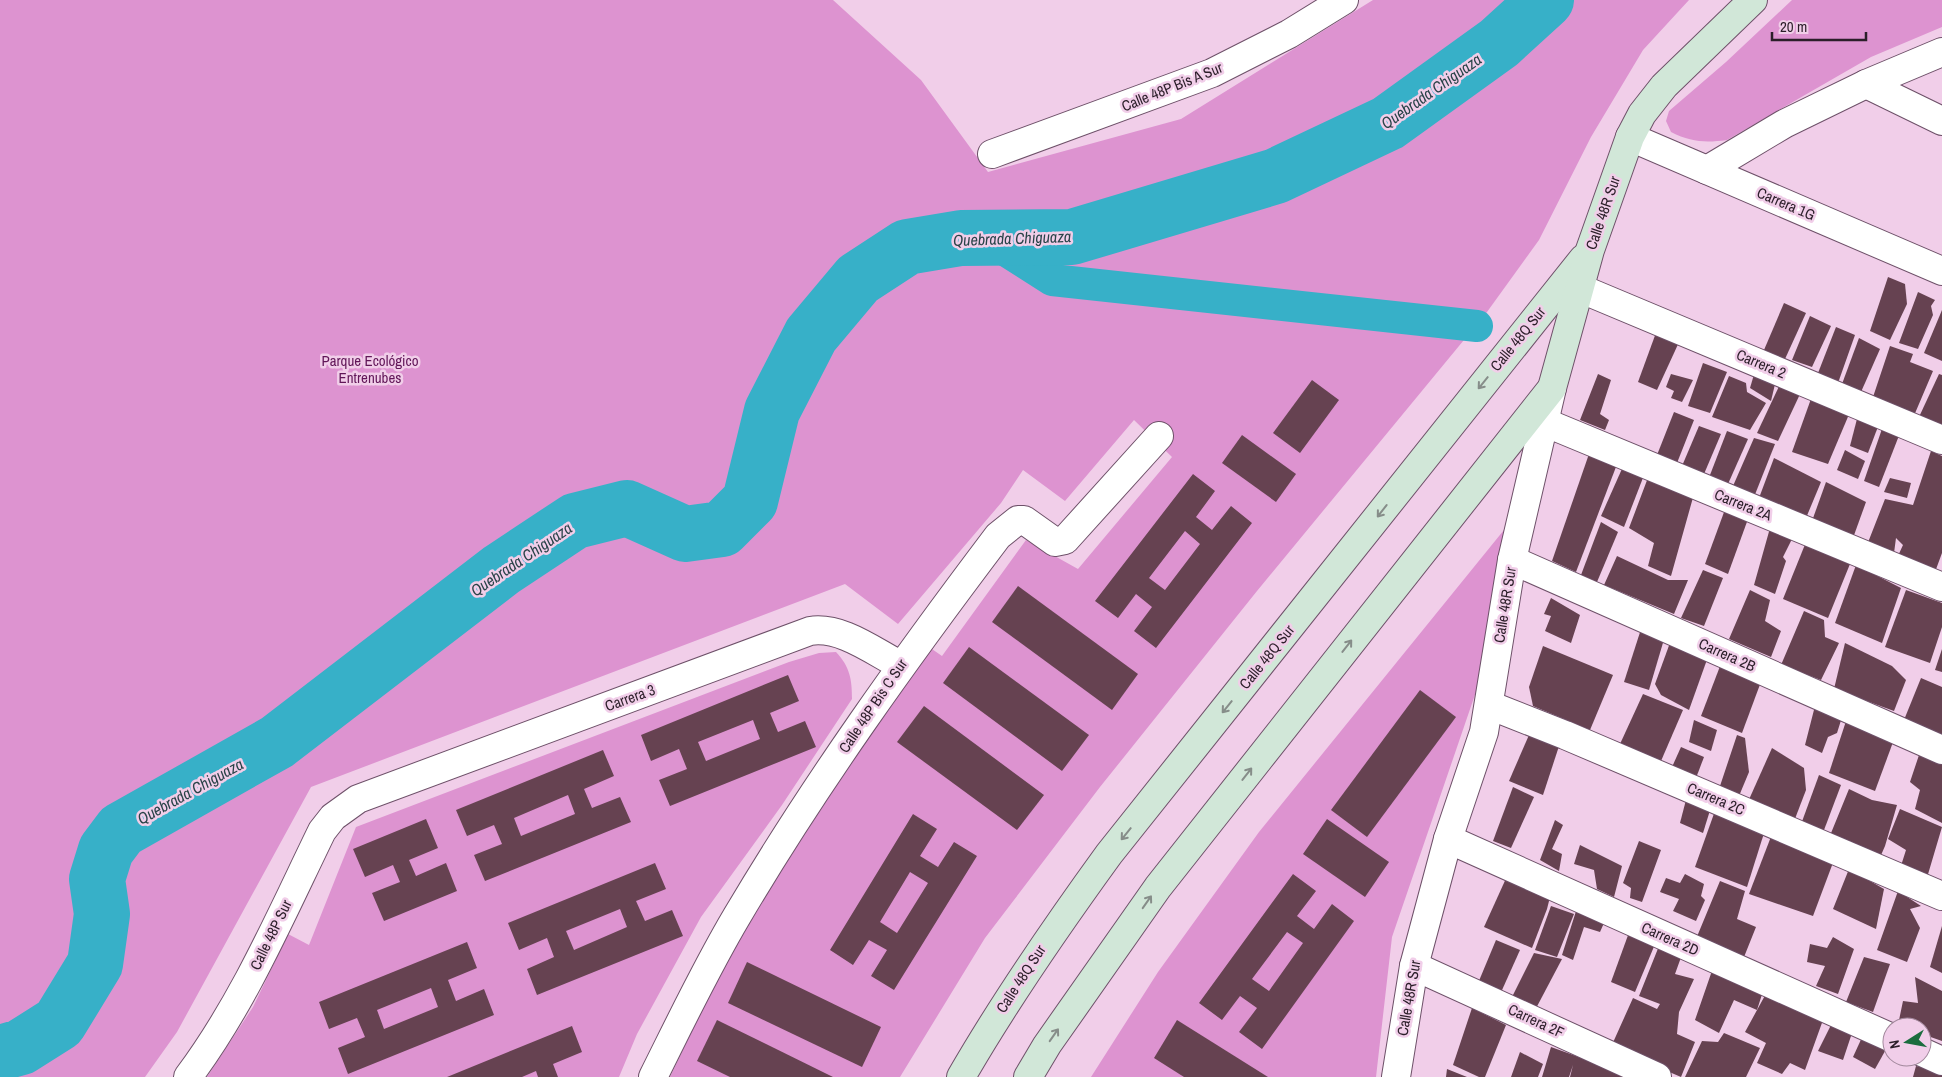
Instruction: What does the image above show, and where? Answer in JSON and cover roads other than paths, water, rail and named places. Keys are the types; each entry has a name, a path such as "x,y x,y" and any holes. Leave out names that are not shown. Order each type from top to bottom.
{"main road":[{"name":"Calle 48R Sur","path":"1552,388 1590,250 1630,137 1642,114 1664,86 1753,0"},
{"name":"Calle 48Q Sur","path":"961,1077 996,1017 1039,951 1109,854 1590,250"},
{"path":"1028,1077 1047,1045 1158,887 1552,388"}],"street":[{"name":"Calle 48P Bis A Sur","path":"992,154 1212,73 1289,34 1344,0"},
{"path":"1707,170 1784,124 1866,84 1942,52"},
{"path":"1866,84 1942,120"},
{"name":"Carrera 1G","path":"1630,137 1942,271"},
{"name":"Carrera 2","path":"1579,288 1942,440"},
{"name":"Calle 48R Sur","path":"1396,1077 1414,966 1448,840 1481,740 1489,705 1512,560 1552,388"},
{"name":"Carrera 2A","path":"1544,422 1942,587"},
{"name":"Calle 48P Bis C Sur","path":"653,1077 737,915 900,665 998,536 1013,521 1024,520 1056,542 1065,540 1159,436"},
{"name":"Carrera 2B","path":"1512,560 1942,750"},
{"name":"Carrera 3","path":"358,799 810,631 821,629 835,632 900,665"},
{"name":"Carrera 2C","path":"1489,705 1565,734 1942,896"},
{"name":"Calle 48P Sur","path":"188,1077 210,1047 243,990 322,831 333,817 358,799"},
{"name":"Carrera 2D","path":"1448,840 1882,1034"},
{"name":"Carrera 2F","path":"1414,966 1657,1077"}],"waterway":[{"name":"Quebrada Chiguaza","path":"0,1053 21,1047 59,1023 95,964 102,914 97,879 106,850 121,830 277,742 501,570 575,521 627,508 685,534 722,529 750,501 772,411 811,335 858,279 907,247 961,238 1072,237 1276,176 1388,123 1499,43 1546,0"},
{"path":"986,238 1052,280 1477,326"}],"park label":[{"name":"Parque Ecológico Entrenubes","path":"370,370"}]}
